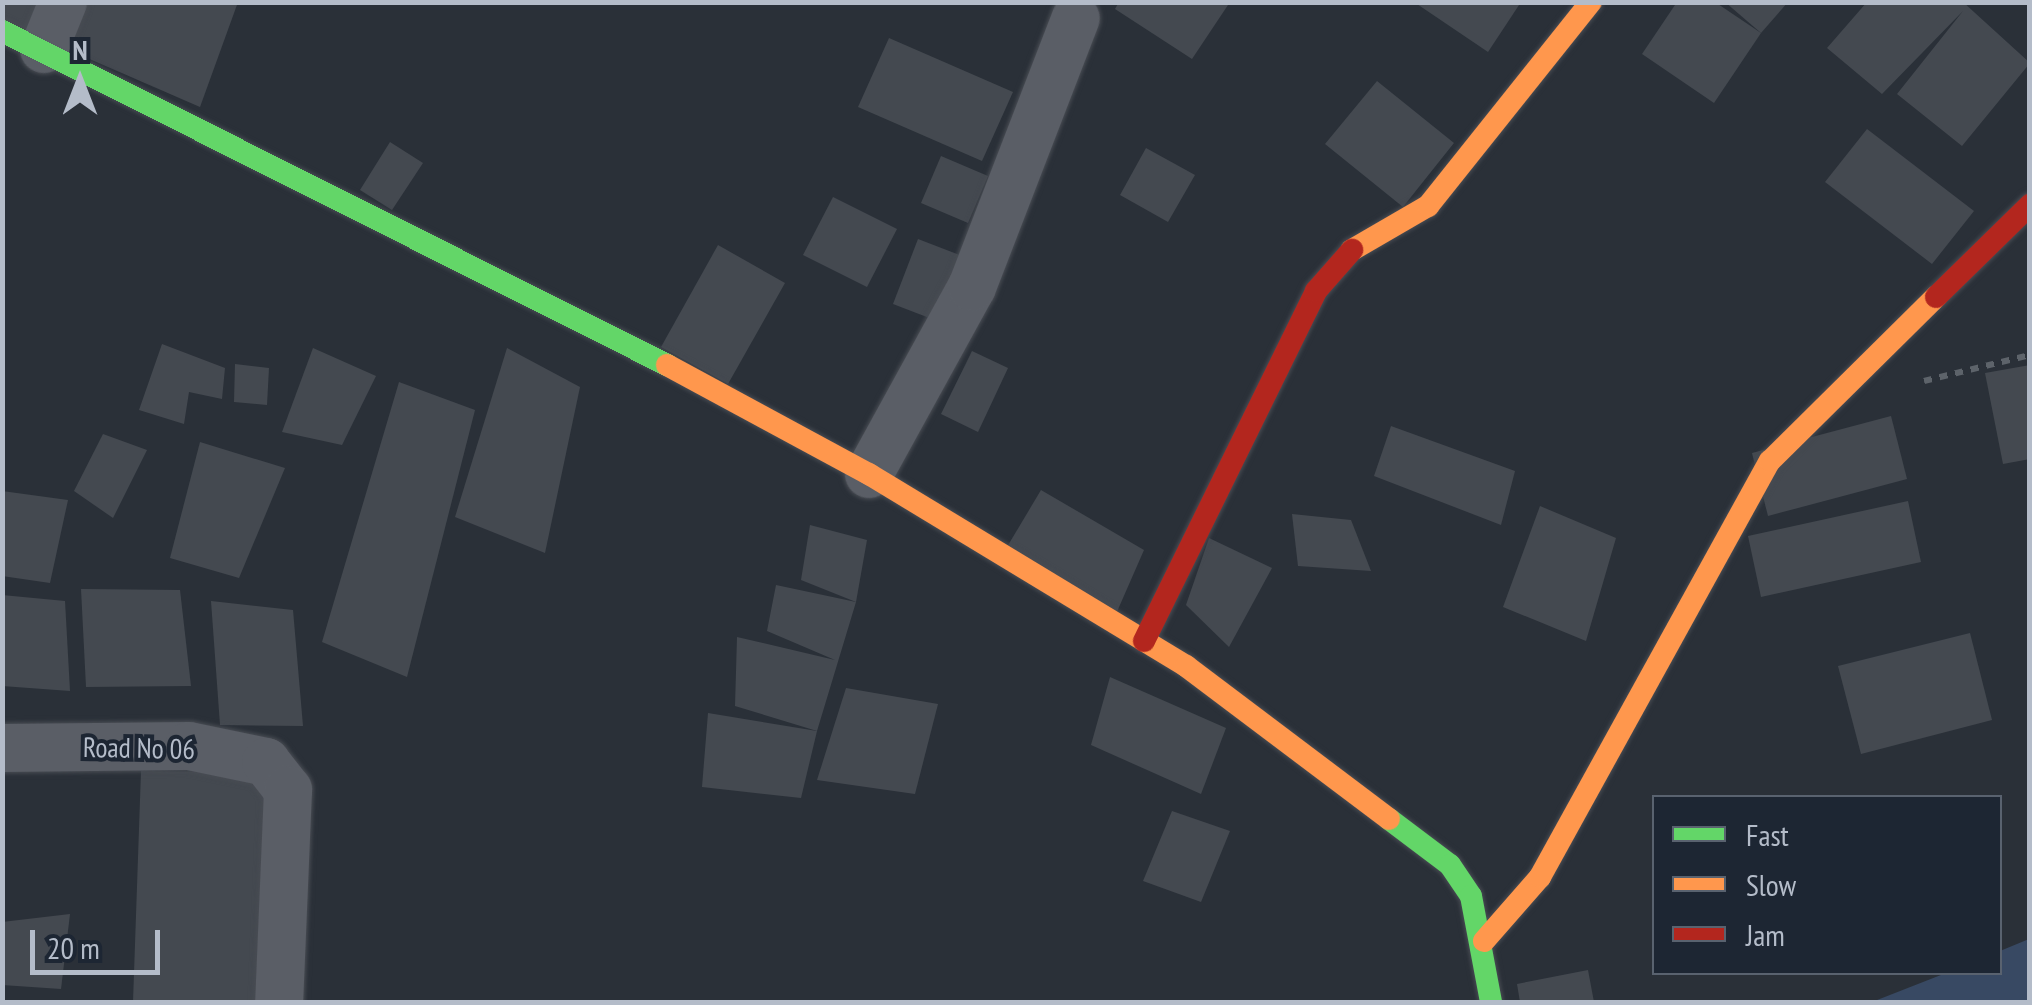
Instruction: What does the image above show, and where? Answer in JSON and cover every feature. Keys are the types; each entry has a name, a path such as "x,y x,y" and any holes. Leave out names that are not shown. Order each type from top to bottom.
{"street":[{"path":"63,2 23,40 869,474 1144,641 1450,864 1484,941 1491,1002"},
{"path":"1144,641 1316,291 1344,255 1428,206 1591,2"},
{"path":"869,474 972,287 1076,18"},
{"path":"1484,941 1540,877 1770,461 2030,204"},
{"name":"Road No 06","path":"2,748 189,746 266,762 288,790 279,1002"}],"water":[{"path":"2029,939 2029,1002 1872,1002 1941,975 2002,975 2002,950"}],"building":[{"path":"2,2 40,2 28,32 2,21"},
{"path":"73,2 238,2 200,107 55,44"},
{"path":"1119,2 1230,2 1192,59 1115,9"},
{"path":"1414,2 1521,2 1488,52"},
{"path":"1677,2 1715,2 1761,33 1714,103 1642,54"},
{"path":"1725,2 1788,2 1761,33"},
{"path":"1867,2 1963,2 2030,63 1962,146 1897,94 1963,11 1882,94 1827,48"},
{"path":"889,38 1013,92 982,161 858,107"},
{"path":"1377,81 1454,143 1403,207 1325,144"},
{"path":"1867,129 1974,211 1932,264 1825,182"},
{"path":"390,142 423,163 392,210 360,190"},
{"path":"1146,148 1195,175 1168,222 1120,195"},
{"path":"941,156 988,176 968,223 921,203"},
{"path":"833,197 897,229 867,287 803,255"},
{"path":"918,239 970,259 945,324 893,304"},
{"path":"718,245 785,283 728,384 661,347"},
{"path":"162,344 225,368 222,399 189,392 184,424 139,410"},
{"path":"313,348 376,376 342,445 282,432"},
{"path":"507,348 580,387 545,553 455,517"},
{"path":"972,351 1008,368 978,432 941,414"},
{"path":"235,364 269,368 267,405 234,402"},
{"path":"2030,365 2030,459 2003,464 1985,373"},
{"path":"399,382 475,410 407,677 322,642"},
{"path":"1891,416 1907,479 1768,516 1752,453"},
{"path":"1391,426 1515,471 1501,525 1374,476"},
{"path":"103,434 147,450 113,518 74,491"},
{"path":"200,442 285,468 239,578 170,558"},
{"path":"1041,490 1144,550 1116,614 1004,552"},
{"path":"2,491 68,500 50,583 2,576"},
{"path":"1908,501 1921,562 1761,597 1748,536"},
{"path":"1540,506 1616,538 1586,641 1503,607"},
{"path":"1292,514 1351,520 1371,571 1298,566"},
{"path":"810,525 867,540 856,602 801,580"},
{"path":"1209,538 1272,568 1229,647 1186,605"},
{"path":"776,585 856,602 817,731 735,706 737,637 835,660 767,631"},
{"path":"81,589 180,590 191,686 86,687"},
{"path":"2,595 65,601 70,691 2,686"},
{"path":"211,601 293,610 303,726 220,725"},
{"path":"1970,633 1992,720 1861,754 1838,666"},
{"path":"1110,677 1226,728 1201,794 1091,745"},
{"path":"846,688 938,704 915,794 817,780"},
{"path":"708,713 817,731 801,798 702,787"},
{"path":"141,771 266,772 255,1002 133,1002"},
{"path":"1172,811 1230,831 1201,902 1143,881"},
{"path":"70,914 61,989 2,985 2,922"},
{"path":"1588,970 1594,1002 1520,1002 1517,984"}],"traffic: fast":[{"path":"2,31 667,365"},
{"path":"1389,819 1450,865 1471,896 1491,1002"}],"traffic: slow":[{"path":"1352,250 1428,206 1591,2"},
{"path":"1484,941 1540,877 1770,461 1936,297"},
{"path":"667,365 869,474 1186,666 1389,819"}],"traffic: jam":[{"path":"1936,297 2030,205"},
{"path":"1144,641 1316,291 1352,250"}]}
